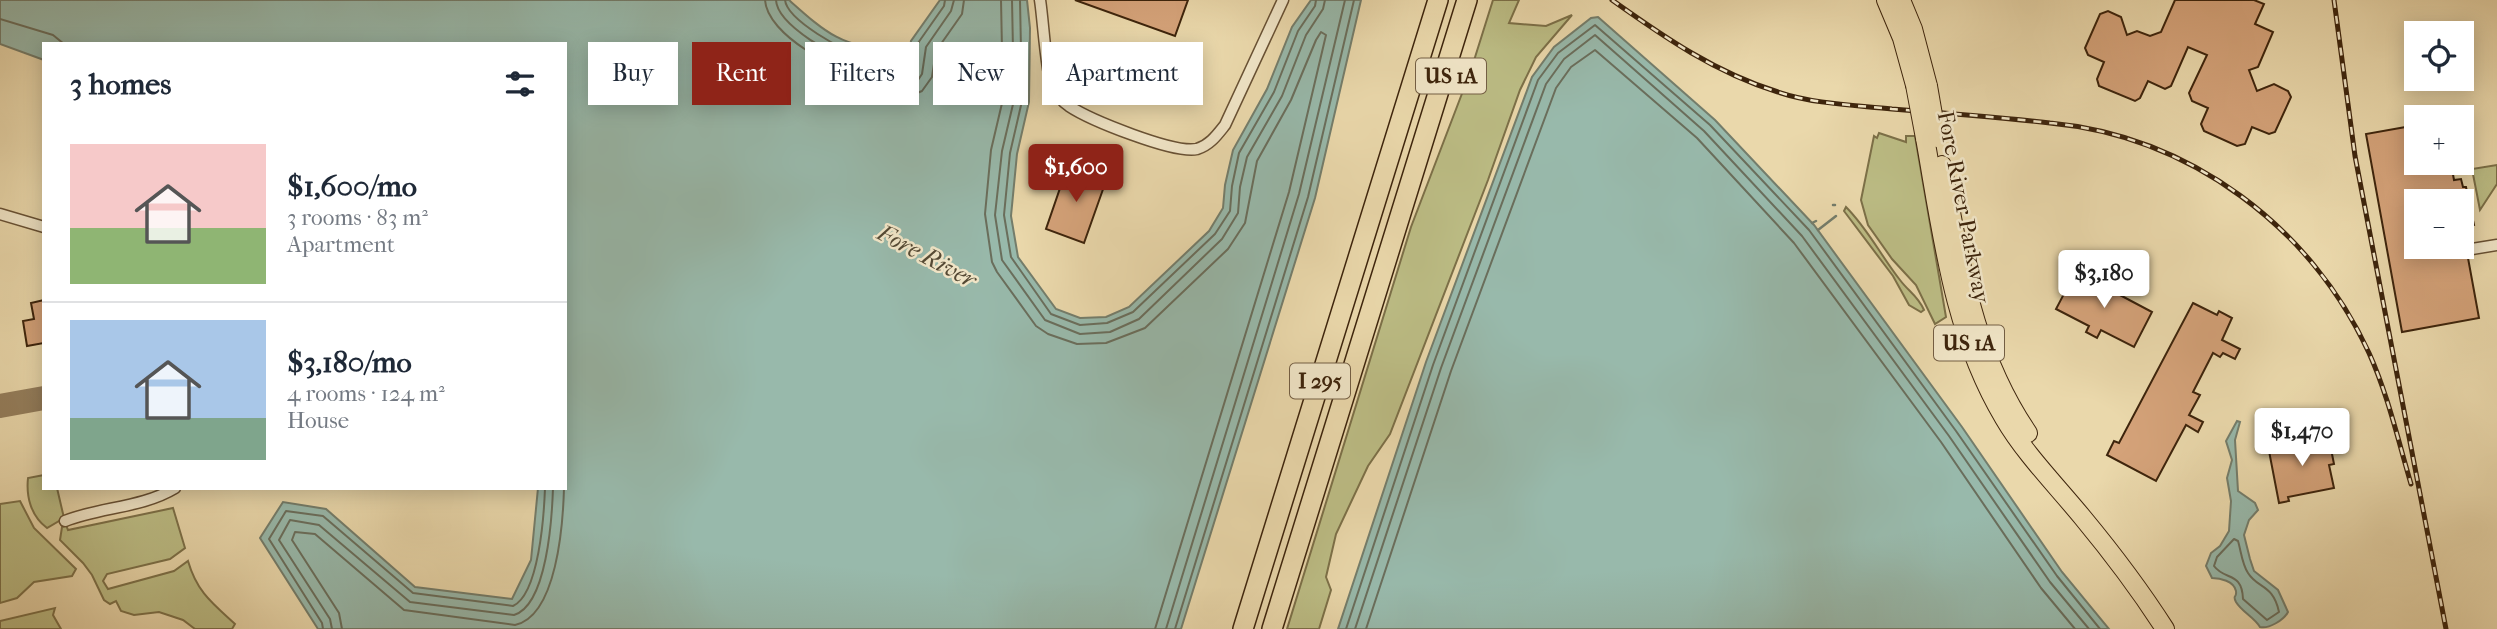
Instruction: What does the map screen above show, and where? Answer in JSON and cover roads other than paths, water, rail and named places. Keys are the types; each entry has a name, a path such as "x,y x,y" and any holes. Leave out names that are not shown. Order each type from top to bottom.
{"highway":[{"name":"I 295","path":"1243,629 1438,0"},
{"name":"I 295","path":"1272,629 1422,153 1467,0"},
{"name":"US 1A","path":"1422,153 1480,0"}],"main road":[{"name":"Fore River Parkway","path":"1886,0 1908,33"},
{"name":"Fore River Parkway","path":"1901,0 1922,86 1958,311 1971,348 2003,418 2026,451 2142,593 2165,629"}],"street":[{"path":"1040,0 1049,77 1060,98 1081,113 1166,146 1188,150 1203,147 1213,140 1225,125 1283,0"},
{"path":"0,214 42,226"},
{"path":"2474,249 2497,245"},
{"path":"65,521 87,512 161,496 172,490"}],"water":[{"name":"Fore River","path":"0,0 789,0 824,29 847,42 805,42 805,105 919,105 919,42 911,41 940,0 1027,0 1030,28 1029,102 1017,154 1011,216 1018,257 1056,309 1080,318 1106,317 1129,307 1209,231 1223,208 1233,150 1267,89 1292,27 1311,0 1361,0 1315,198 1181,629 318,629 260,538 283,502 326,509 415,587 512,599 531,560 538,490 567,490 567,42 42,42 42,59 0,44"},
{"path":"1598,17 1715,120 1814,225 1962,427 2062,572 2109,629 1338,629 1426,362 1532,77 1554,47 1591,18"},
{"path":"2237,421 2240,422 2235,440 2238,491 2255,503 2258,510 2249,520 2244,535 2250,559 2254,571 2278,590 2288,612 2268,627 2260,627 2236,602 2233,585 2223,579 2212,578 2206,566 2211,553 2220,546 2229,531 2231,501 2227,478 2232,460 2226,441"}],"waterway":[{"path":"1818,230 1836,216"},
{"path":"1812,223 1816,221"}],"railway":[{"path":"1612,0 1712,64 1755,84 1792,96 1834,104 2050,123 2102,131 2151,147 2197,168 2240,196 2279,228 2314,266 2344,307 2376,369 2411,484"},
{"path":"2334,0 2355,156 2446,629"}]}
